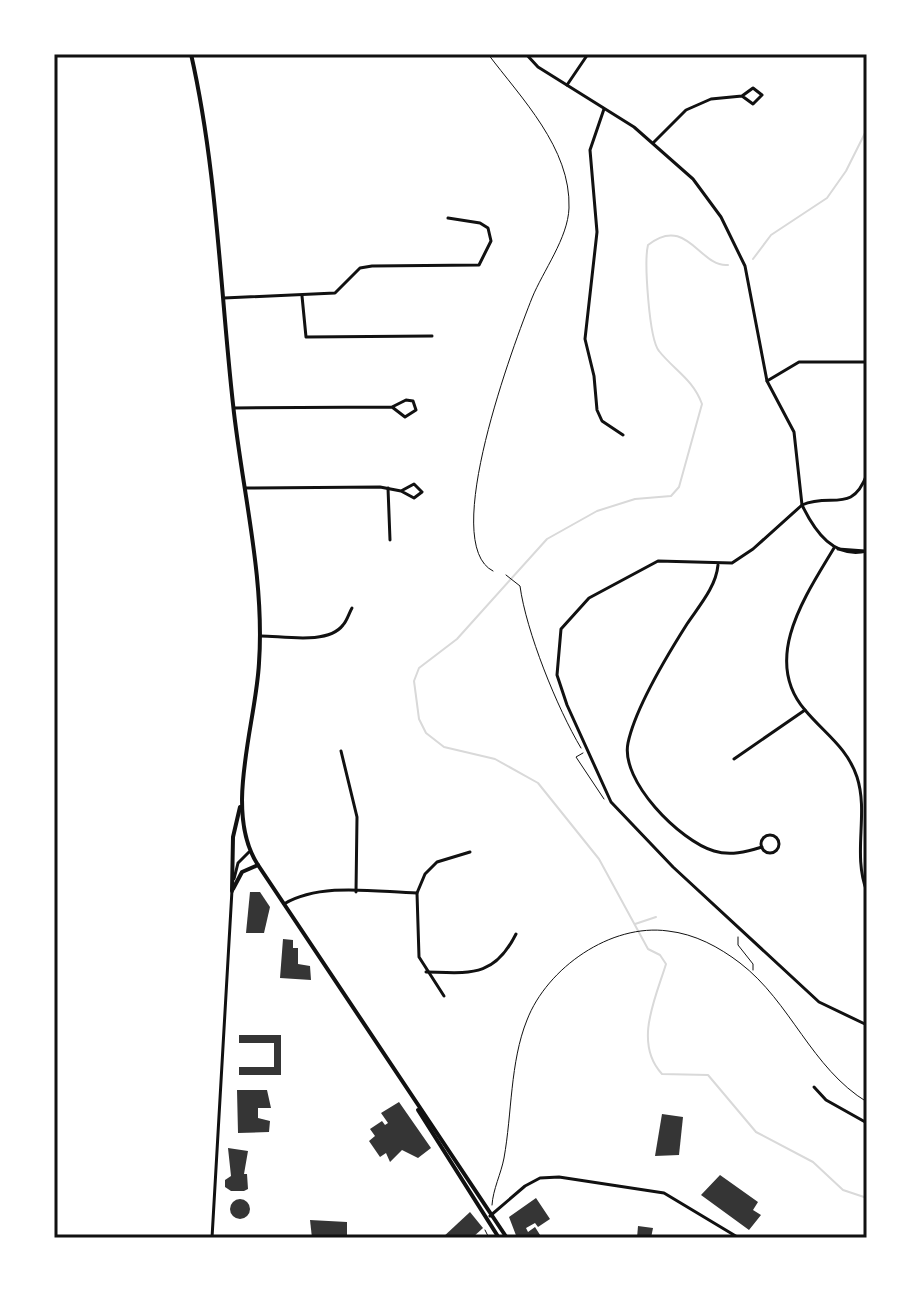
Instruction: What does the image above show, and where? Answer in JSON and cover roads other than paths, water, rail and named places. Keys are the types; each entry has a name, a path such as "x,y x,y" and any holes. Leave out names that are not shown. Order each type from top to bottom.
{"main road":[{"path":"191,54 205,124 233,408 260,636 243,797 243,834 249,852 507,1238"},
{"path":"232,891 233,837 243,797"},
{"path":"232,891 242,872 258,865"},
{"path":"418,1107 420,1118 499,1238"},
{"path":"451,1165 458,1161"}],"street":[{"path":"526,54 538,67 652,143 709,198 734,239 751,291 767,381 794,432 802,505 836,549 866,551"},
{"path":"567,85 588,54"},
{"path":"652,143 674,119 698,103 742,96 753,88 762,95 753,104 742,96"},
{"path":"605,109 590,150 597,232 585,339 594,376 597,410 602,421 623,435"},
{"path":"223,298 335,293 360,268 479,265 491,241 488,228 480,223 448,218"},
{"path":"302,296 306,337 432,336"},
{"path":"767,381 799,362 867,362"},
{"path":"233,408 392,407 410,400 416,410 405,417 392,407"},
{"path":"867,474 862,487 853,497 802,505 745,556 718,565 674,559 658,561 581,604 558,637 557,675 611,802 673,867 819,1002 867,1025"},
{"path":"244,488 388,488 414,498 422,492 414,484 401,491"},
{"path":"388,488 390,540"},
{"path":"836,549 794,621 787,648 792,689 805,710 843,749 853,765 860,801 858,856 867,892"},
{"path":"718,565 705,598 685,626 631,729 628,764 640,788 655,806 697,843 726,853 762,847 773,852 779,840 767,835 762,847"},
{"path":"260,636 325,634 343,625 352,608"},
{"path":"734,759 805,710"},
{"path":"341,751 357,817 356,892"},
{"path":"212,1238 232,891 238,863 249,852"},
{"path":"444,996 426,972 418,950 417,893 425,874 437,862 470,852"},
{"path":"284,904 305,894 417,893"},
{"path":"426,972 492,967 501,959 516,934"},
{"path":"814,1087 826,1100 867,1123"},
{"path":"486,1218 525,1186 540,1178 559,1177 664,1193 739,1238"}],"waterway":[{"path":"753,259 771,235 827,198 846,171 867,129"},
{"path":"728,265 718,264 683,238 673,235 661,237 648,245 648,300 655,344 694,388 702,404 679,487 671,496 635,499 597,511 547,539 457,639 419,668 414,681 419,719 426,733 444,747 495,759 538,783 599,859 648,949 660,955 666,964 649,1020 648,1034 653,1062 662,1074 708,1075 756,1132 813,1162 843,1190 867,1198"},
{"path":"635,924 656,917"}]}
